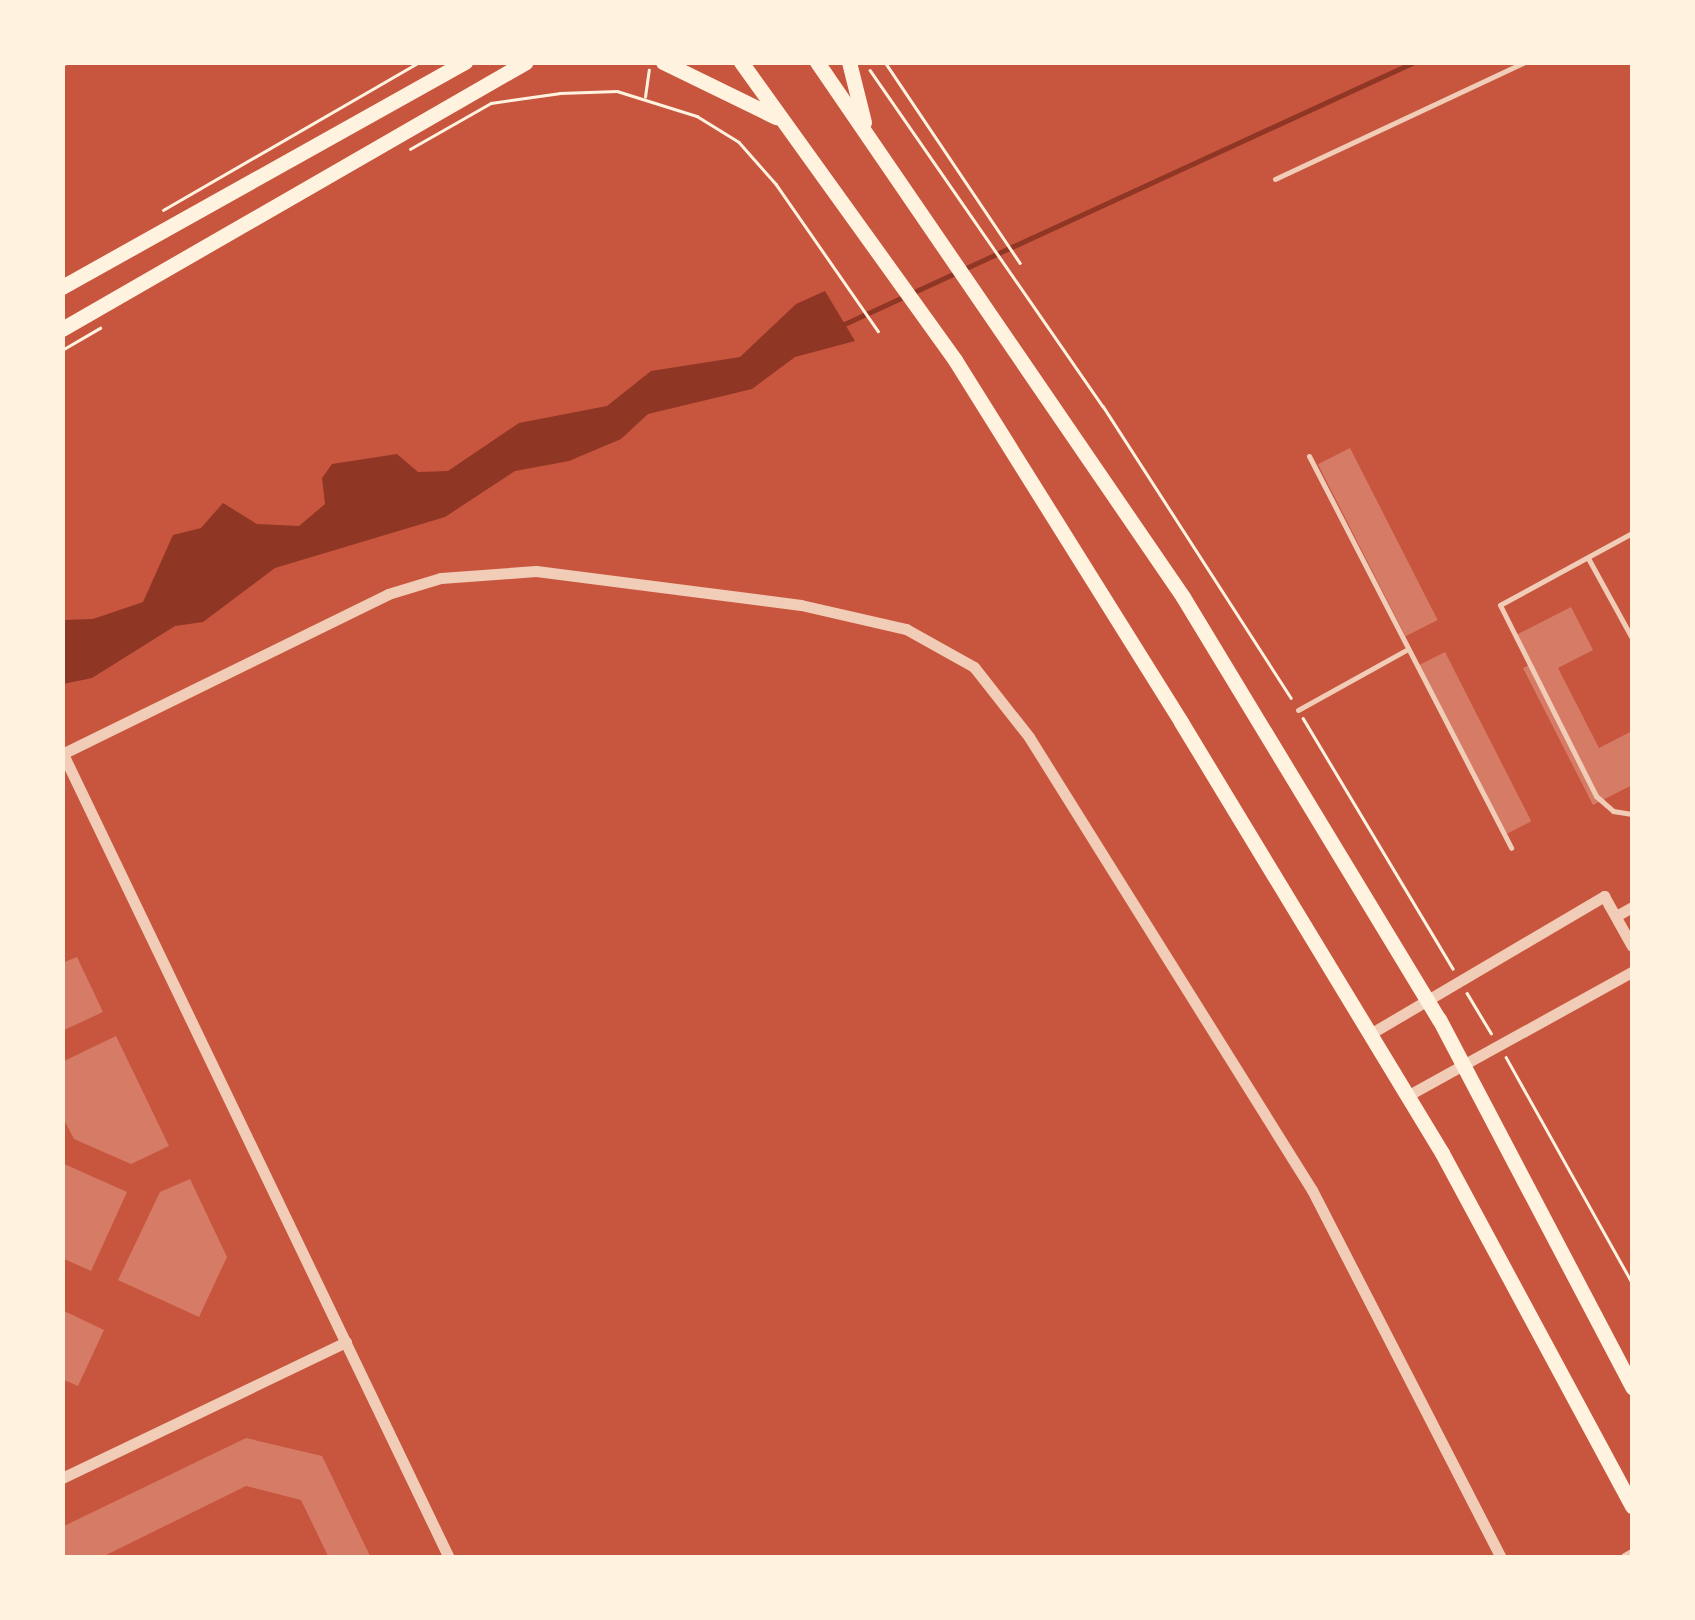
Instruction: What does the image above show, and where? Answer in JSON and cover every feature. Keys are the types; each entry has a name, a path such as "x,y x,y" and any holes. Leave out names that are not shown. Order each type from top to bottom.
{"main road":[{"path":"62,287 465,62"},
{"path":"62,329 526,62"},
{"path":"663,62 739,94 784,122"},
{"path":"741,62 928,322 1370,1034 1632,1506"},
{"path":"817,62 985,300 1184,596 1428,1000 1632,1386"},
{"path":"848,62 868,136"}],"street":[{"path":"449,1558 63,753 388,594 441,578 536,572 702,593 906,630 974,667 1029,736 1312,1190 1501,1558"},
{"path":"1370,1034 1604,896 1632,946"},
{"path":"1616,916 1632,907"},
{"path":"1407,1096 1632,972"},
{"path":"62,1478 346,1342"},
{"path":"1625,1558 1632,1554"}],"lane":[{"path":"1274,180 1525,62"},
{"path":"1308,456 1511,848"},
{"path":"1632,533 1500,606 1596,796 1613,811 1632,814"},
{"path":"1588,557 1632,638"},
{"path":"1298,710 1408,649"}],"path":[{"path":"147,219 419,62"},
{"path":"644,98 650,62"},
{"path":"865,62 962,206 1020,282 1298,710 1499,1046 1632,1282"},
{"path":"885,62 1020,263"},
{"path":"406,152 490,103 617,91 697,116 738,142 878,332"},
{"path":"62,350 109,322"}],"shaded area":[{"path":"825,291 855,341 795,357 752,389 648,414 621,439 569,461 515,471 445,517 275,568 203,622 175,626 92,678 63,684 63,620 93,619 143,602 173,535 201,528 223,503 257,524 299,526 325,504 322,478 332,464 397,454 418,472 448,471 519,423 607,406 651,371 740,357 796,304"}],"building":[{"path":"1350,448 1438,620 1406,636 1318,464"},
{"path":"1571,607 1593,650 1558,668 1599,748 1632,731 1632,785 1593,805 1523,668 1531,664 1516,635"},
{"path":"1445,652 1531,821 1505,835 1418,666"},
{"path":"77,957 103,1012 62,1031 62,963"},
{"path":"116,1036 169,1146 131,1164 74,1139 62,1116 62,1062"},
{"path":"62,1163 127,1192 91,1271 62,1258"},
{"path":"190,1179 227,1257 199,1317 118,1280 160,1192"},
{"path":"62,1310 104,1330 78,1386 62,1379"},
{"path":"246,1438 322,1456 371,1558 329,1558 301,1500 246,1486 100,1558 62,1558 62,1527"}],"waterway":[{"path":"840,326 1414,62"}]}
